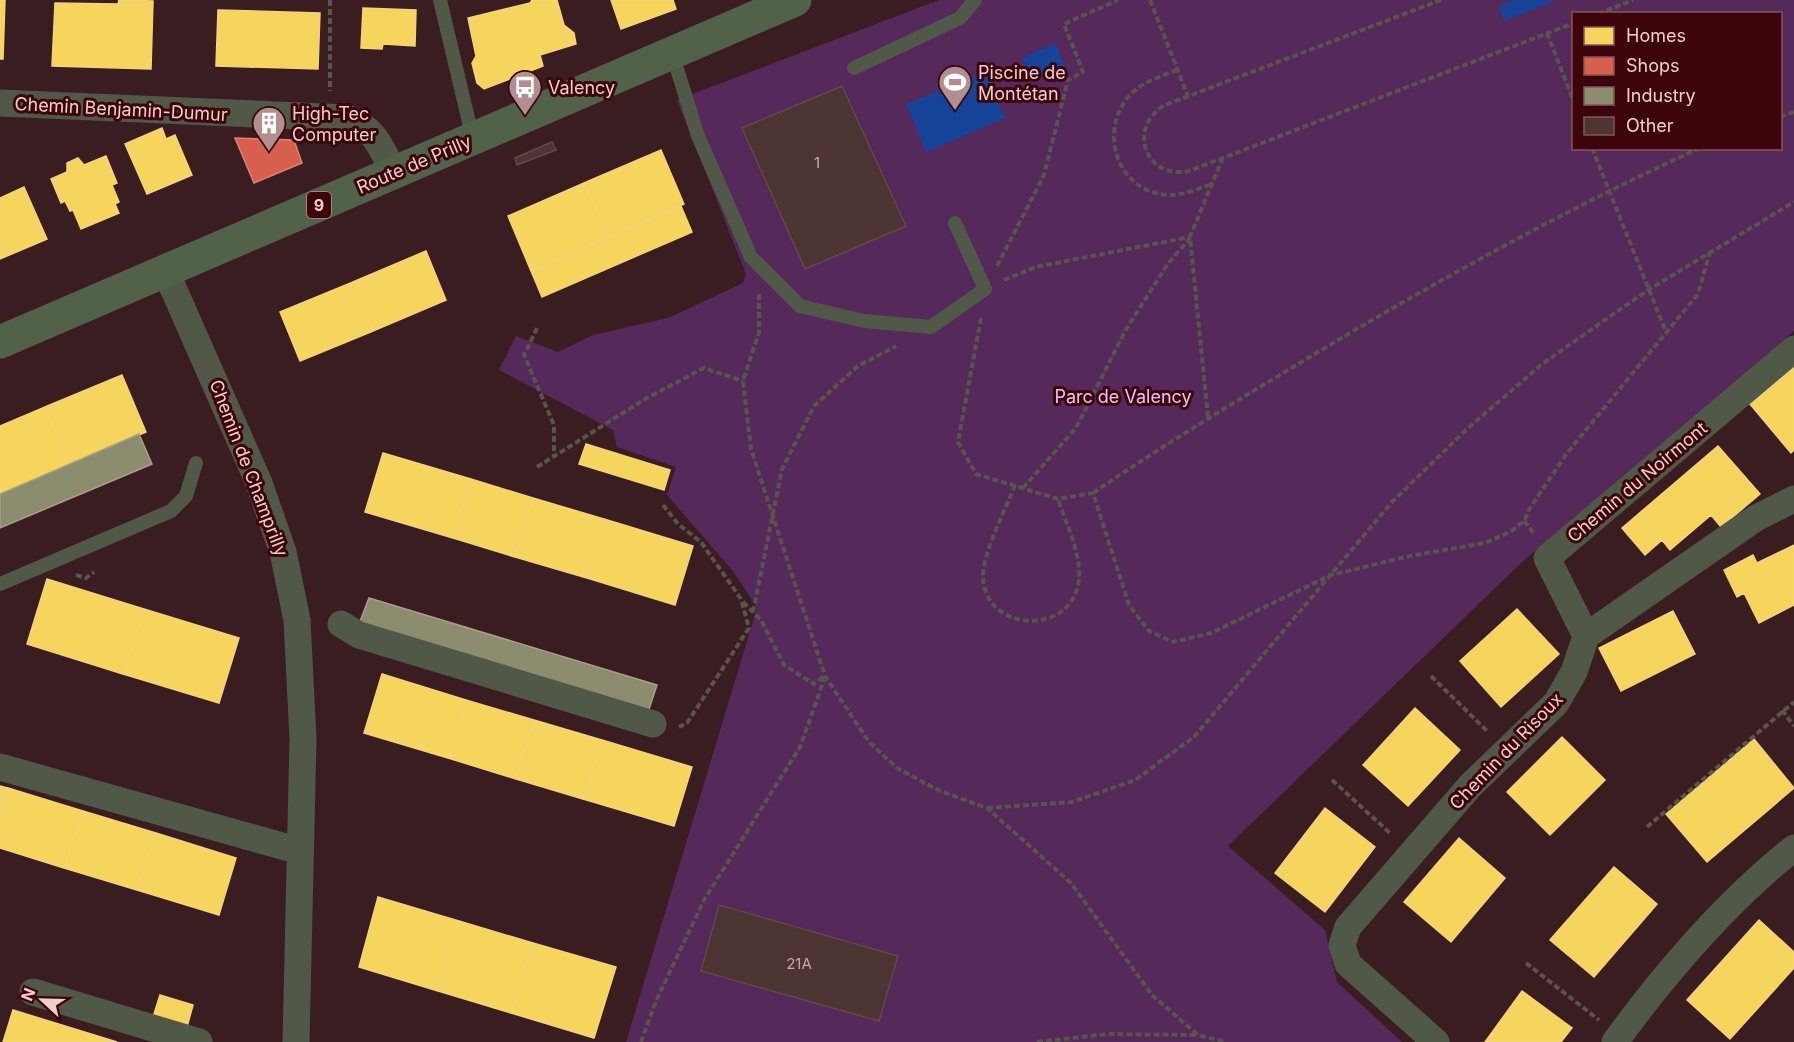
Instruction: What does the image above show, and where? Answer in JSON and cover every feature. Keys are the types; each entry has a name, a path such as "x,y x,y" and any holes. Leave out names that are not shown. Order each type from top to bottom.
{"main road":[{"name":"Route de Prilly","path":"0,342 795,0"}],"street":[{"name":"Chemin Benjamin-Dumur","path":"0,103 347,118 366,126 373,134 394,173"},
{"name":"Chemin de Champrilly","path":"166,272 242,442 283,552 298,630 303,739 296,1042"},
{"name":"Chemin du Noirmont","path":"1586,636 1547,558 1794,349"},
{"path":"1586,636 1756,518 1794,499"},
{"path":"341,624 358,635 653,724"},
{"name":"Chemin du Risoux","path":"1436,1042 1348,964 1342,945 1344,936 1348,927 1455,802 1556,703 1574,672 1586,636"},
{"path":"0,767 300,851"},
{"path":"1615,1042 1637,1011 1752,881 1794,848"},
{"path":"33,992 199,1042"}],"lane":[{"path":"440,0 473,139"},
{"path":"854,68 960,18 975,0"},
{"path":"672,53 698,136 751,257 800,306 864,321 931,327 985,289 955,223"},
{"path":"0,584 171,511 186,496 196,463"}],"path":[{"path":"330,0 330,98"},
{"path":"1118,0 1064,24 1083,72 1068,80 1044,175 985,289 976,353 958,442 976,474 1058,499 1093,493 1208,417 1407,300 1608,190 1696,150"},
{"path":"1150,0 1188,96"},
{"path":"1441,0 1165,105 1149,118 1143,138 1151,159 1160,167 1182,172 1572,24"},
{"path":"1603,12 1633,0"},
{"path":"1547,33 1572,97"},
{"path":"1178,70 1146,83 1131,94 1119,109 1113,127 1116,155 1124,171 1136,183 1152,191 1168,195 1184,193 1213,183"},
{"path":"1593,150 1666,332"},
{"path":"1023,488 1076,428 1125,331 1167,265 1190,237 1223,157"},
{"path":"987,808 1072,802 1135,780 1194,737 1392,502 1466,430 1542,364 1648,290 1794,202"},
{"path":"985,289 1036,267 1190,237"},
{"path":"1190,237 1208,417"},
{"path":"1093,493 1129,605 1149,631 1173,642 1212,633 1331,575 1410,556 1467,548 1510,532 1524,521 1566,453 1698,294 1710,252"},
{"path":"751,257 759,285 759,332 743,381 751,449 825,676 869,742 897,768 938,790 987,808 1071,883 1152,995 1198,1035"},
{"path":"753,612 782,469 814,406 858,366 931,327"},
{"path":"537,328 524,355 554,425 554,456"},
{"path":"537,467 645,399 704,368 743,381"},
{"path":"1015,485 986,556 983,577 990,599 998,609 1020,621 1032,622 1054,616 1075,596 1079,566 1058,499"},
{"path":"663,505 678,524 701,542 741,599 761,620 784,665 814,684 825,676"},
{"path":"653,724 672,729 687,723 749,628 741,599"},
{"path":"642,1042 656,1001 704,900 800,747 825,676"},
{"path":"1431,676 1488,732"},
{"path":"1647,827 1794,702"},
{"path":"1782,710 1794,726"},
{"path":"1332,780 1388,832"},
{"path":"1527,963 1597,1018"},
{"path":"1037,1042 1108,1034 1198,1035 1226,1042"}],"green space":[{"name":"Parc de Valency","path":"939,0 1794,0 1794,331 1520,564 1228,846 1325,930 1337,982 1402,1042 626,1042 757,608 733,571 667,495 676,467 617,447 613,430 499,370 516,336 558,352 593,335 668,318 743,283 746,274 677,100"}],"water":[{"path":"1514,0 1557,0 1504,21 1499,6"},
{"path":"1055,43 1065,66 1032,80 1022,58"},
{"name":"Piscine de Montétan","path":"986,71 1005,118 926,152 906,104"}],"building: Homes":[{"path":"0,0 5,0 3,59 0,59"},
{"path":"119,0 153,1 151,69 52,66 55,3 118,4"},
{"path":"532,0 557,0 564,25 574,33 576,44 540,55 543,66 484,89 477,83 472,63 476,56 468,18 530,3"},
{"path":"611,0 673,0 676,9 621,29"},
{"path":"363,8 416,10 415,46 383,44 382,49 361,48"},
{"path":"218,10 320,13 318,69 216,66"},
{"path":"162,128 166,139 175,135 192,175 147,194 125,144"},
{"path":"661,150 684,204 609,237 584,183"},
{"path":"106,156 117,183 112,185 119,202 115,204 119,213 81,229 73,210 70,211 65,201 61,203 51,179 67,172 67,163 78,158 84,165"},
{"path":"584,183 609,237 531,271 508,216"},
{"path":"24,187 47,239 0,259 0,198"},
{"path":"681,206 692,232 542,297 531,271"},
{"path":"426,251 446,300 373,331 353,282"},
{"path":"353,282 373,331 300,361 280,312"},
{"path":"1794,366 1794,450 1791,453 1750,404"},
{"path":"122,375 146,432 69,464 45,407"},
{"path":"45,407 69,464 0,494 0,426"},
{"path":"586,444 670,470 664,490 579,464"},
{"path":"1718,446 1760,494 1721,527 1711,515 1670,550 1662,540 1645,555 1622,528"},
{"path":"383,453 471,479 453,538 365,512"},
{"path":"471,479 533,498 515,557 453,538"},
{"path":"533,498 604,519 587,578 515,557"},
{"path":"604,519 693,546 675,605 587,578"},
{"path":"1794,545 1794,605 1759,623 1744,593 1737,597 1724,570 1753,555 1757,563"},
{"path":"47,579 144,609 123,674 27,644"},
{"path":"144,609 239,638 219,703 123,674"},
{"path":"1517,609 1559,654 1501,707 1460,661"},
{"path":"1673,611 1695,654 1621,691 1599,648"},
{"path":"382,674 466,700 448,758 364,733"},
{"path":"466,700 534,720 516,779 448,758"},
{"path":"1415,708 1460,750 1408,806 1363,765"},
{"path":"534,720 602,740 583,799 516,779"},
{"path":"1562,737 1605,780 1550,835 1507,792"},
{"path":"1754,739 1794,788 1707,862 1666,814"},
{"path":"602,740 692,767 674,826 583,799"},
{"path":"0,786 8,788 0,813"},
{"path":"8,788 83,811 64,868 0,848 0,813"},
{"path":"1325,808 1375,847 1325,912 1275,873"},
{"path":"83,811 156,833 137,890 64,868"},
{"path":"156,833 236,858 219,915 137,890"},
{"path":"1459,838 1505,878 1451,942 1404,902"},
{"path":"1614,867 1657,904 1594,977 1550,940"},
{"path":"378,897 459,921 438,991 359,967"},
{"path":"1759,920 1794,952 1794,968 1730,1039 1687,1000"},
{"path":"459,921 533,943 511,1013 438,991"},
{"path":"533,943 616,967 594,1038 511,1013"},
{"path":"1522,991 1572,1028 1561,1042 1485,1042"},
{"path":"160,995 193,1005 187,1027 153,1017"},
{"path":"13,1010 117,1042 3,1042"}],"building: Shops":[{"name":"High-Tec Computer","path":"235,138 294,140 302,163 254,183"}],"building: Industry":[{"path":"139,434 152,464 0,528 0,494"},
{"path":"369,598 657,685 649,709 359,624"}],"building: Other":[{"path":"842,86 906,226 805,269 742,128"},
{"path":"552,142 556,150 517,165 515,158"},
{"path":"719,905 898,956 879,1021 701,971"}],"place":[{"name":"Piscine de Montétan","path":"955,111"},
{"name":"Valency","path":"525,116"},
{"name":"High-Tec Computer","path":"269,152"}]}
